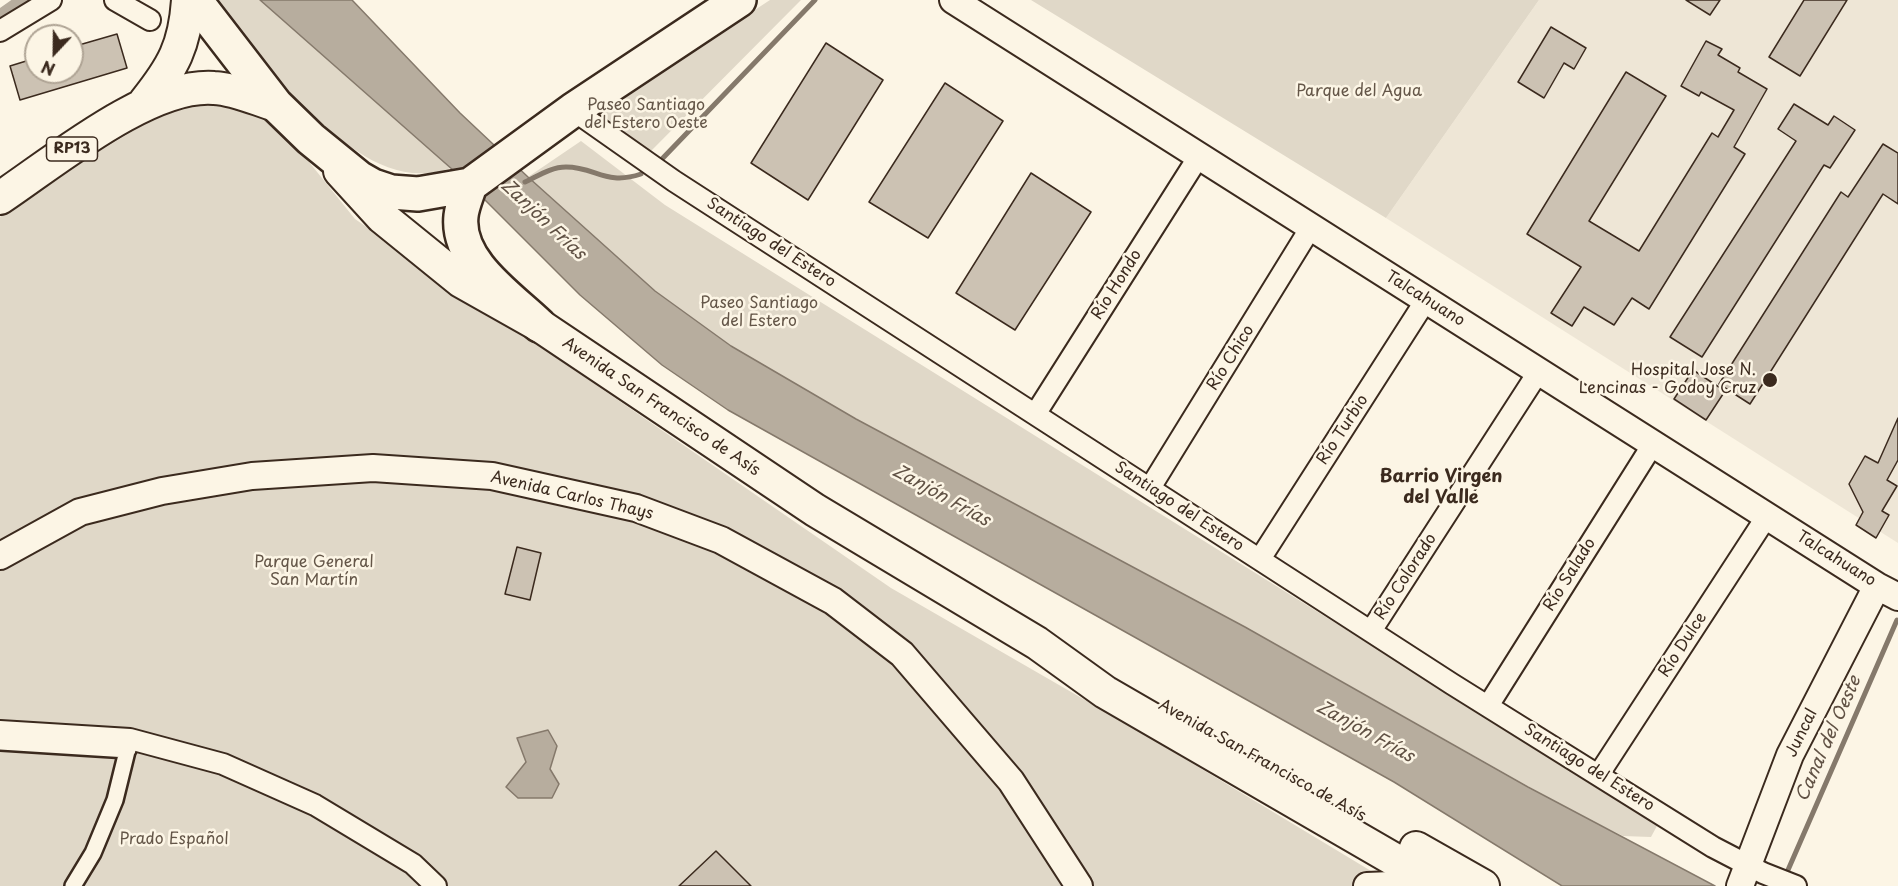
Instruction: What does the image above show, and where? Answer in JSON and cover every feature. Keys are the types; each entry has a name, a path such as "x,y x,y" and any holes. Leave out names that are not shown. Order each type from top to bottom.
{"highway":[{"path":"195,0 276,105 311,139 359,178 373,186 391,192 418,194 470,185 573,110 739,0"},
{"path":"653,57 683,27 697,0"},
{"path":"470,185 461,215 461,233 470,254 488,277 539,325"}],"main road":[{"name":"RP13","path":"145,102 171,69 186,23 188,0"},
{"name":"RP13","path":"0,198 145,102 188,88 214,88 276,105"},
{"name":"Avenida San Francisco de Asís","path":"311,139 382,217 452,274 478,292 539,325 815,510 1037,644 1105,692 1440,886"},
{"name":"Avenida San Francisco de Asís","path":"1037,644 1114,677 1483,886"}],"street":[{"path":"0,31 51,0"},
{"path":"115,0 150,20"},
{"name":"Talcahuano","path":"953,0 1888,591"},
{"name":"Santiago del Estero","path":"573,110 674,181 1260,560 1713,847 1744,876 1796,886"},
{"name":"Río Hondo","path":"1036,413 1199,156"},
{"name":"Río Chico","path":"1150,488 1311,227"},
{"name":"Río Turbio","path":"1260,560 1426,300"},
{"name":"Río Colorado","path":"1371,631 1539,372"},
{"name":"Río Salado","path":"1488,706 1653,444"},
{"name":"Avenida Carlos Thays","path":"0,556 80,512 162,491 252,476 373,468 492,476 636,508 721,540 823,595 902,654 1011,781 1079,886"},
{"name":"Río Dulce","path":"1599,774 1767,516"},
{"name":"Juncal","path":"1744,876 1790,755 1888,591"},
{"path":"0,731 129,744 223,764 315,805 413,864 436,886"},
{"path":"0,742 129,744"},
{"path":"73,886 93,853 115,800 129,744"},
{"path":"1367,886 1416,884 1423,886"}],"shaded area":[{"name":"Hospital Jose N. Lencinas - Godoy Cruz","path":"1539,0 1898,0 1898,543 1386,218"}],"green space":[{"path":"218,0 260,0 451,168 429,173 409,173 389,168 353,148 319,121 271,77"},
{"name":"Paseo Santiago del Estero Oeste","path":"770,0 801,0 650,152 595,115"},
{"name":"Parque del Agua","path":"1031,0 1539,0 1386,218"},
{"name":"Parque General San Martín","path":"194,94 252,106 280,126 355,219 891,588 1137,730 1396,886 0,886 0,217 22,198"},
{"name":"Paseo Santiago del Estero","path":"581,141 665,205 1658,824 1651,837 1623,836 1576,813 1245,627 856,419 731,346 655,291 528,177"}],"water":[{"name":"Zanjón Frías","path":"260,0 352,0 460,113 528,177 655,291 731,346 856,419 1245,627 1528,787 1715,886 1562,886 1394,782 728,410 662,365 580,295 470,185"},
{"path":"548,730 557,746 550,769 559,784 552,798 518,798 506,787 526,762 517,738"}],"building":[{"path":"1686,0 1720,0 1710,15"},
{"path":"1804,0 1847,0 1800,76 1769,57"},
{"path":"1551,27 1586,48 1574,69 1564,63 1544,98 1518,82"},
{"path":"117,34 127,68 84,81 84,44"},
{"path":"1706,41 1722,49 1718,55 1740,68 1738,72 1767,89 1734,147 1745,154 1649,309 1632,298 1614,325 1584,307 1572,326 1551,313 1581,267 1527,234 1626,72 1666,96 1589,221 1639,251 1712,133 1718,137 1734,110 1701,92 1699,96 1681,86"},
{"path":"826,43 883,80 808,200 751,163"},
{"path":"24,62 24,84 74,84 20,100 10,66"},
{"path":"945,83 1003,121 928,238 869,202"},
{"path":"1794,104 1828,125 1834,116 1855,130 1830,168 1824,165 1702,357 1670,337 1796,141 1778,129"},
{"path":"1883,144 1898,153 1898,204 1883,194 1750,404 1719,384 1841,192 1848,197"},
{"path":"1031,173 1091,212 1015,330 956,293"},
{"path":"1693,370 1725,391 1706,420 1674,399"},
{"path":"1898,418 1898,460 1887,480 1897,486 1882,511 1889,515 1876,538 1856,525 1863,512 1849,484 1865,456 1878,463"},
{"path":"517,547 541,553 530,600 505,594"},
{"path":"716,851 751,886 679,886"}],"waterway":[{"path":"0,19 27,0"},
{"path":"661,160 815,0"},
{"name":"Zanjón Frías","path":"525,182 560,167 576,168 619,178 641,174"},
{"name":"Canal del Oeste","path":"1788,870 1897,620"}],"place":[{"name":"Hospital Jose N. Lencinas - Godoy Cruz","path":"1770,380"}],"district":[{"name":"Barrio Virgen del Valle","path":"1441,487"}],"park label":[{"name":"Prado Español","path":"174,840"}]}
